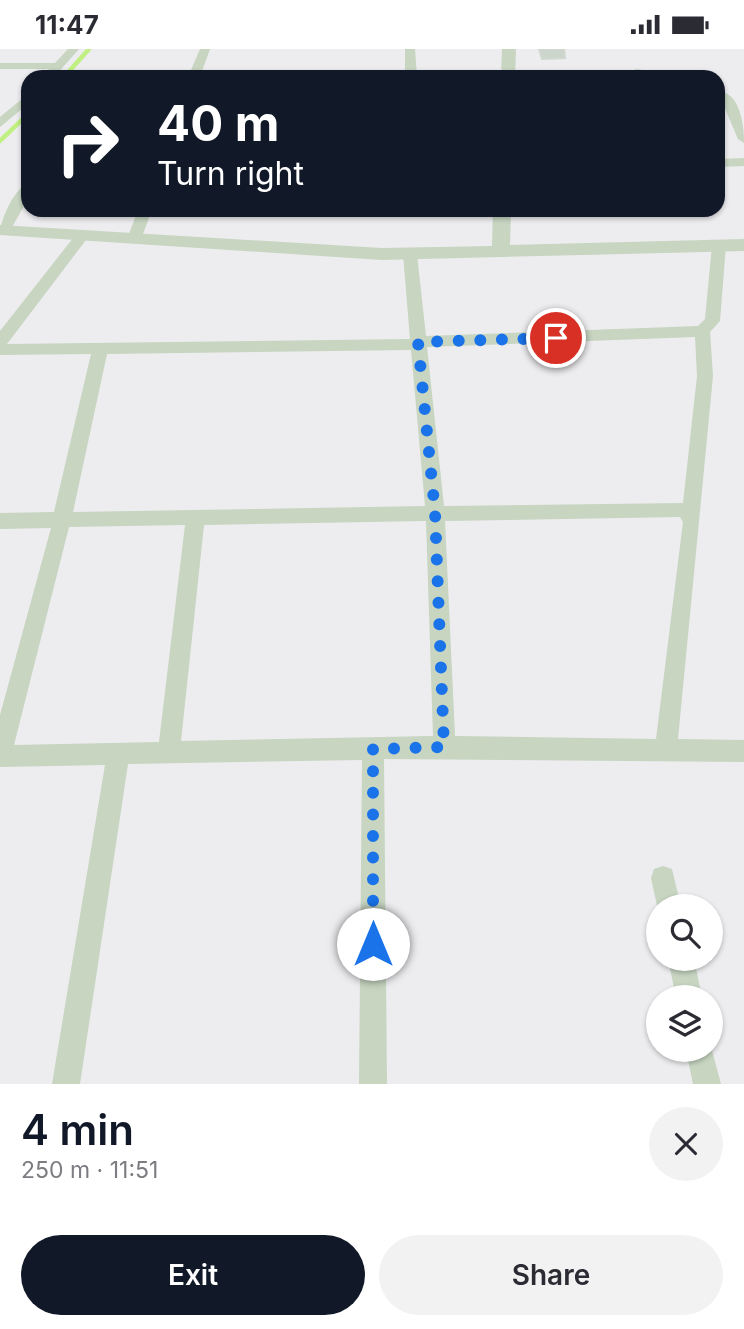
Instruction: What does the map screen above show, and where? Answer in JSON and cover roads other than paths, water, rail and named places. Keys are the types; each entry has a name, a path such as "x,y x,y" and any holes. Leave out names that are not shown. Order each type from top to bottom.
{"street":[{"path":"54,70 75,49"},
{"path":"197,70 205,49"},
{"path":"410,49 411,70"},
{"path":"508,70 509,49"},
{"path":"0,66 59,65"},
{"path":"725,97 744,96"},
{"path":"725,103 744,139"},
{"path":"0,123 21,104"},
{"path":"725,163 744,162"},
{"path":"21,199 2,231 382,254 744,244"},
{"path":"134,239 142,217"},
{"path":"501,251 502,217"},
{"path":"1,342 82,236"},
{"path":"1,342 100,349 419,343 702,331 712,321 719,245"},
{"path":"410,254 435,512 444,747"},
{"path":"666,750 705,376 702,331"},
{"path":"100,349 62,520 0,757 444,747 744,751"},
{"path":"0,521 679,509 691,516"},
{"path":"169,753 195,518"},
{"path":"373,749 373,1084"},
{"path":"66,1084 118,754"},
{"path":"663,878 666,894"},
{"path":"702,1062 707,1084"}],"waterway":[{"path":"70,70 89,49"},
{"path":"0,141 21,121"}]}
